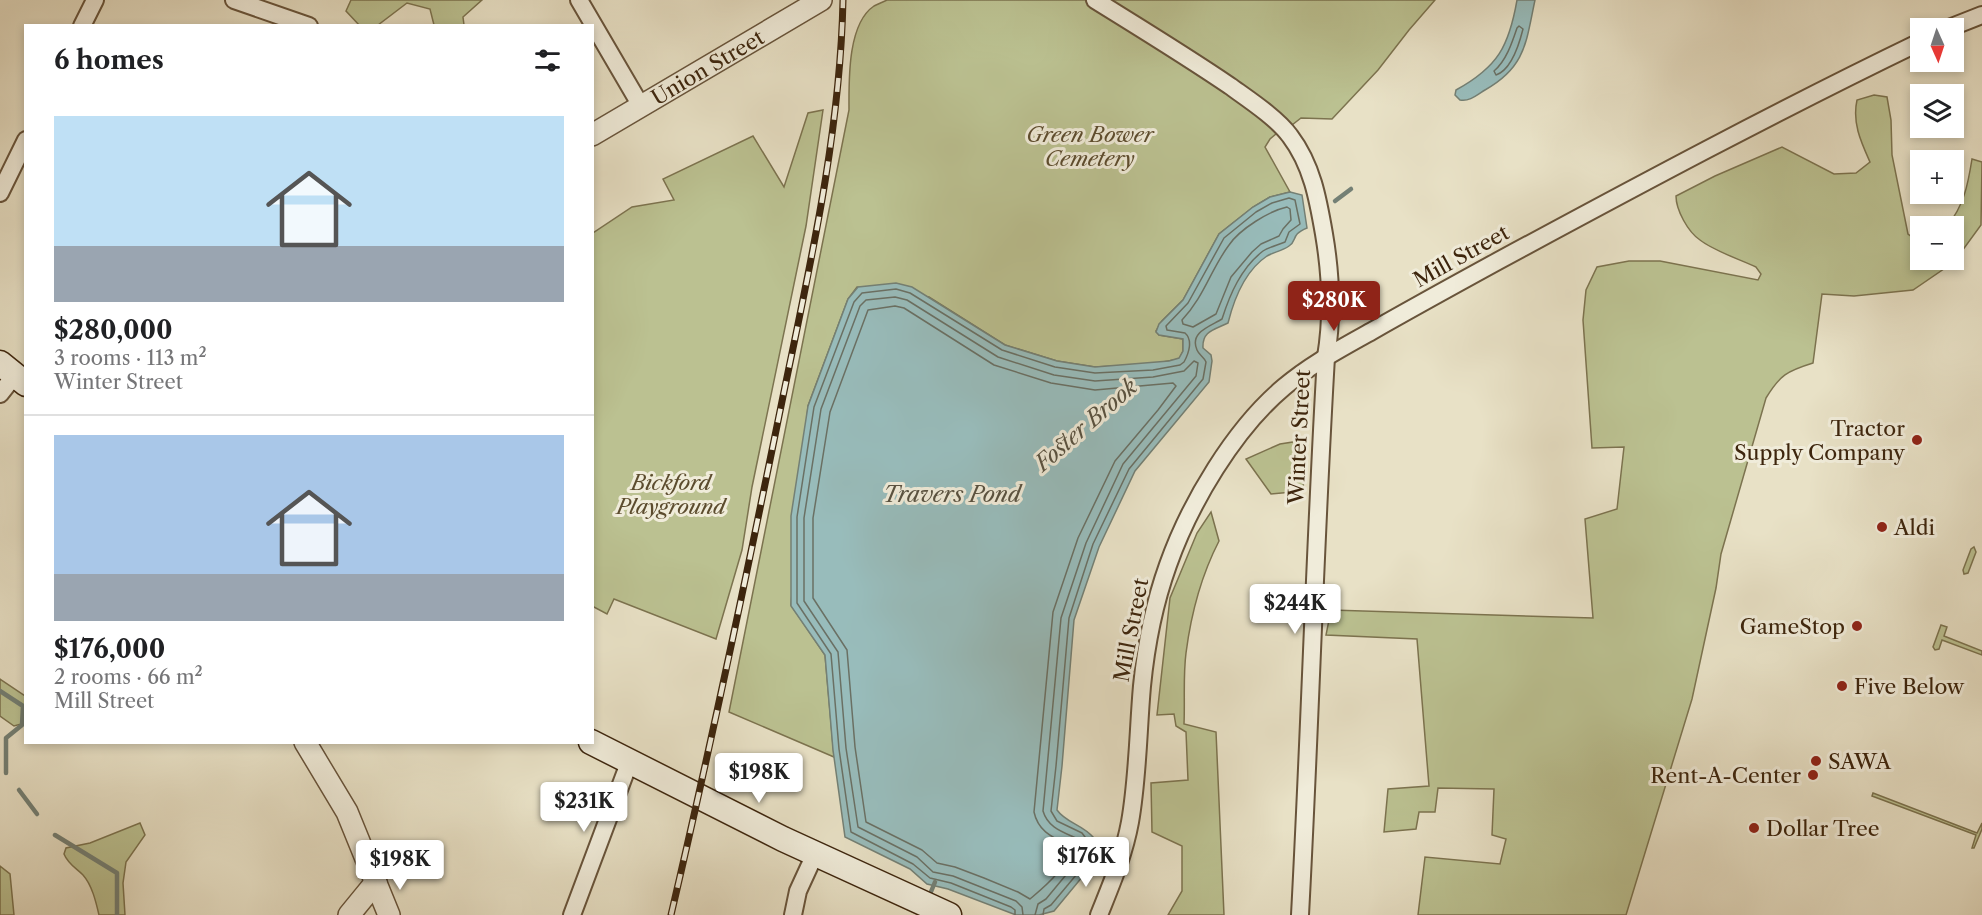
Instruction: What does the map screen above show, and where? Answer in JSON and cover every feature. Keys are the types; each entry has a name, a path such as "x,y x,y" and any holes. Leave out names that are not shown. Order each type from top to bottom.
{"main road":[{"path":"594,744 815,854 944,913"}],"street":[{"path":"83,24 94,0"},
{"path":"234,0 303,24"},
{"path":"579,0 593,24"},
{"name":"Union Street","path":"594,134 821,0"},
{"name":"Winter Street","path":"1095,0 1211,73 1258,107 1289,134 1311,174 1317,194 1329,263 1331,313 1326,357 1314,574 1300,915"},
{"path":"1964,22 1982,15"},
{"path":"594,26 641,106"},
{"name":"Mill Street","path":"1099,915 1124,849 1131,820 1142,683 1154,611 1168,564 1191,510 1216,467 1243,429 1283,388 1326,357 1563,226 1774,115 1910,47"},
{"path":"0,192 24,144"},
{"path":"306,744 347,812 389,915"},
{"path":"572,915 629,763"},
{"path":"793,915 798,891 815,854"},
{"path":"349,915 376,882"},
{"name":"Mill Street","path":"1086,915 1112,883"}],"green space":[{"path":"351,0 482,0 463,17 464,24 434,24 430,9 407,3 379,24 358,24 346,11"},
{"name":"Green Bower Cemetery","path":"887,0 1435,0 1378,70 1332,119 1301,118 1292,125 1288,124 1270,139 1265,147 1290,192 1270,197 1253,207 1219,234 1183,300 1162,321 1156,331 1159,335 1183,339 1183,351 1179,359 1152,364 1095,367 1057,361 1005,345 929,297 857,287 848,299 808,406 791,605 825,655 834,757 729,712 849,110 851,54 854,39 865,14 874,6"},
{"path":"1874,95 1887,97 1891,120 1892,155 1910,236 1910,270 1942,270 1913,290 1854,296 1822,294 1813,363 1785,375 1766,398 1721,554 1692,699 1626,915 1418,915 1425,857 1500,864 1506,839 1492,835 1494,789 1438,788 1435,812 1419,812 1416,829 1384,832 1388,789 1429,786 1417,639 1326,635 1331,610 1593,618 1585,519 1617,509 1624,447 1592,448 1583,320 1586,290 1597,267 1629,261 1660,261 1758,280 1761,274 1756,267 1712,248 1696,236 1680,214 1676,196 1782,147 1834,174 1856,173 1870,162 1857,124 1857,100"},
{"name":"Bickford Playground","path":"823,110 806,226 752,487 742,550 716,639 614,599 607,614 594,607 594,232 632,207 674,200 663,179 753,136 784,187 808,113"},
{"path":"1972,159 1982,162 1981,225 1964,248 1964,216 1954,216 1961,204 1964,204"},
{"path":"1306,440 1303,491 1271,494 1246,459 1280,444"},
{"path":"1211,512 1219,541 1202,582 1188,638 1184,680 1184,724 1216,732 1224,915 1168,915 1182,891 1182,846 1152,832 1151,783 1188,780 1186,732 1176,726 1174,714 1157,715 1170,598 1197,533"},
{"path":"1974,547 1976,552 1968,573 1964,574 1963,570 1971,549"},
{"path":"1941,625 1947,627 1944,636 1982,651 1982,655 1942,640 1939,649 1935,650 1933,647"},
{"path":"0,679 24,695 24,723 14,726 0,716"},
{"path":"1873,793 1977,833 1982,823 1982,829 1974,848 1972,848 1976,835 1872,796"},
{"path":"140,823 145,835 126,862 123,883 125,915 99,915 89,884 64,854 66,848 90,843"},
{"path":"0,866 10,874 14,915 0,915"}],"water":[{"path":"1517,0 1535,0 1522,52 1509,72 1499,81 1473,98 1460,100 1455,95 1456,90 1482,73 1499,54 1510,30"},
{"name":"Travers Pond","path":"1290,192 1302,195 1307,228 1296,235 1289,246 1267,256 1253,269 1237,295 1228,323 1207,334 1203,348 1211,355 1209,382 1135,471 1099,547 1074,620 1057,810 1094,838 1088,870 1054,911 1039,915 1016,915 948,889 927,884 910,869 845,837 833,750 825,655 791,606 791,516 808,406 848,299 858,287 896,283 912,287 1005,345 1057,361 1095,367 1169,361 1179,358 1183,351 1183,339 1159,335 1156,332 1159,324 1183,300 1219,234 1253,207 1270,197"}],"waterway":[{"name":"Foster Brook","path":"1335,201 1351,189"},
{"path":"0,691 23,706 22,725 6,738 6,773"},
{"path":"19,790 37,814"},
{"path":"55,835 117,873 117,915"},
{"name":"Foster Brook","path":"928,899 935,882"}],"railway":[{"path":"671,915 727,666 811,261 836,105 843,0"}],"place":[{"name":"Tractor Supply Company","path":"1917,440"},
{"name":"Aldi","path":"1882,527"},
{"name":"GameStop","path":"1857,626"},
{"name":"Five Below","path":"1842,686"},
{"name":"SAWA","path":"1816,761"},
{"name":"Rent-A-Center","path":"1813,775"},
{"name":"Dollar Tree","path":"1754,828"}]}
